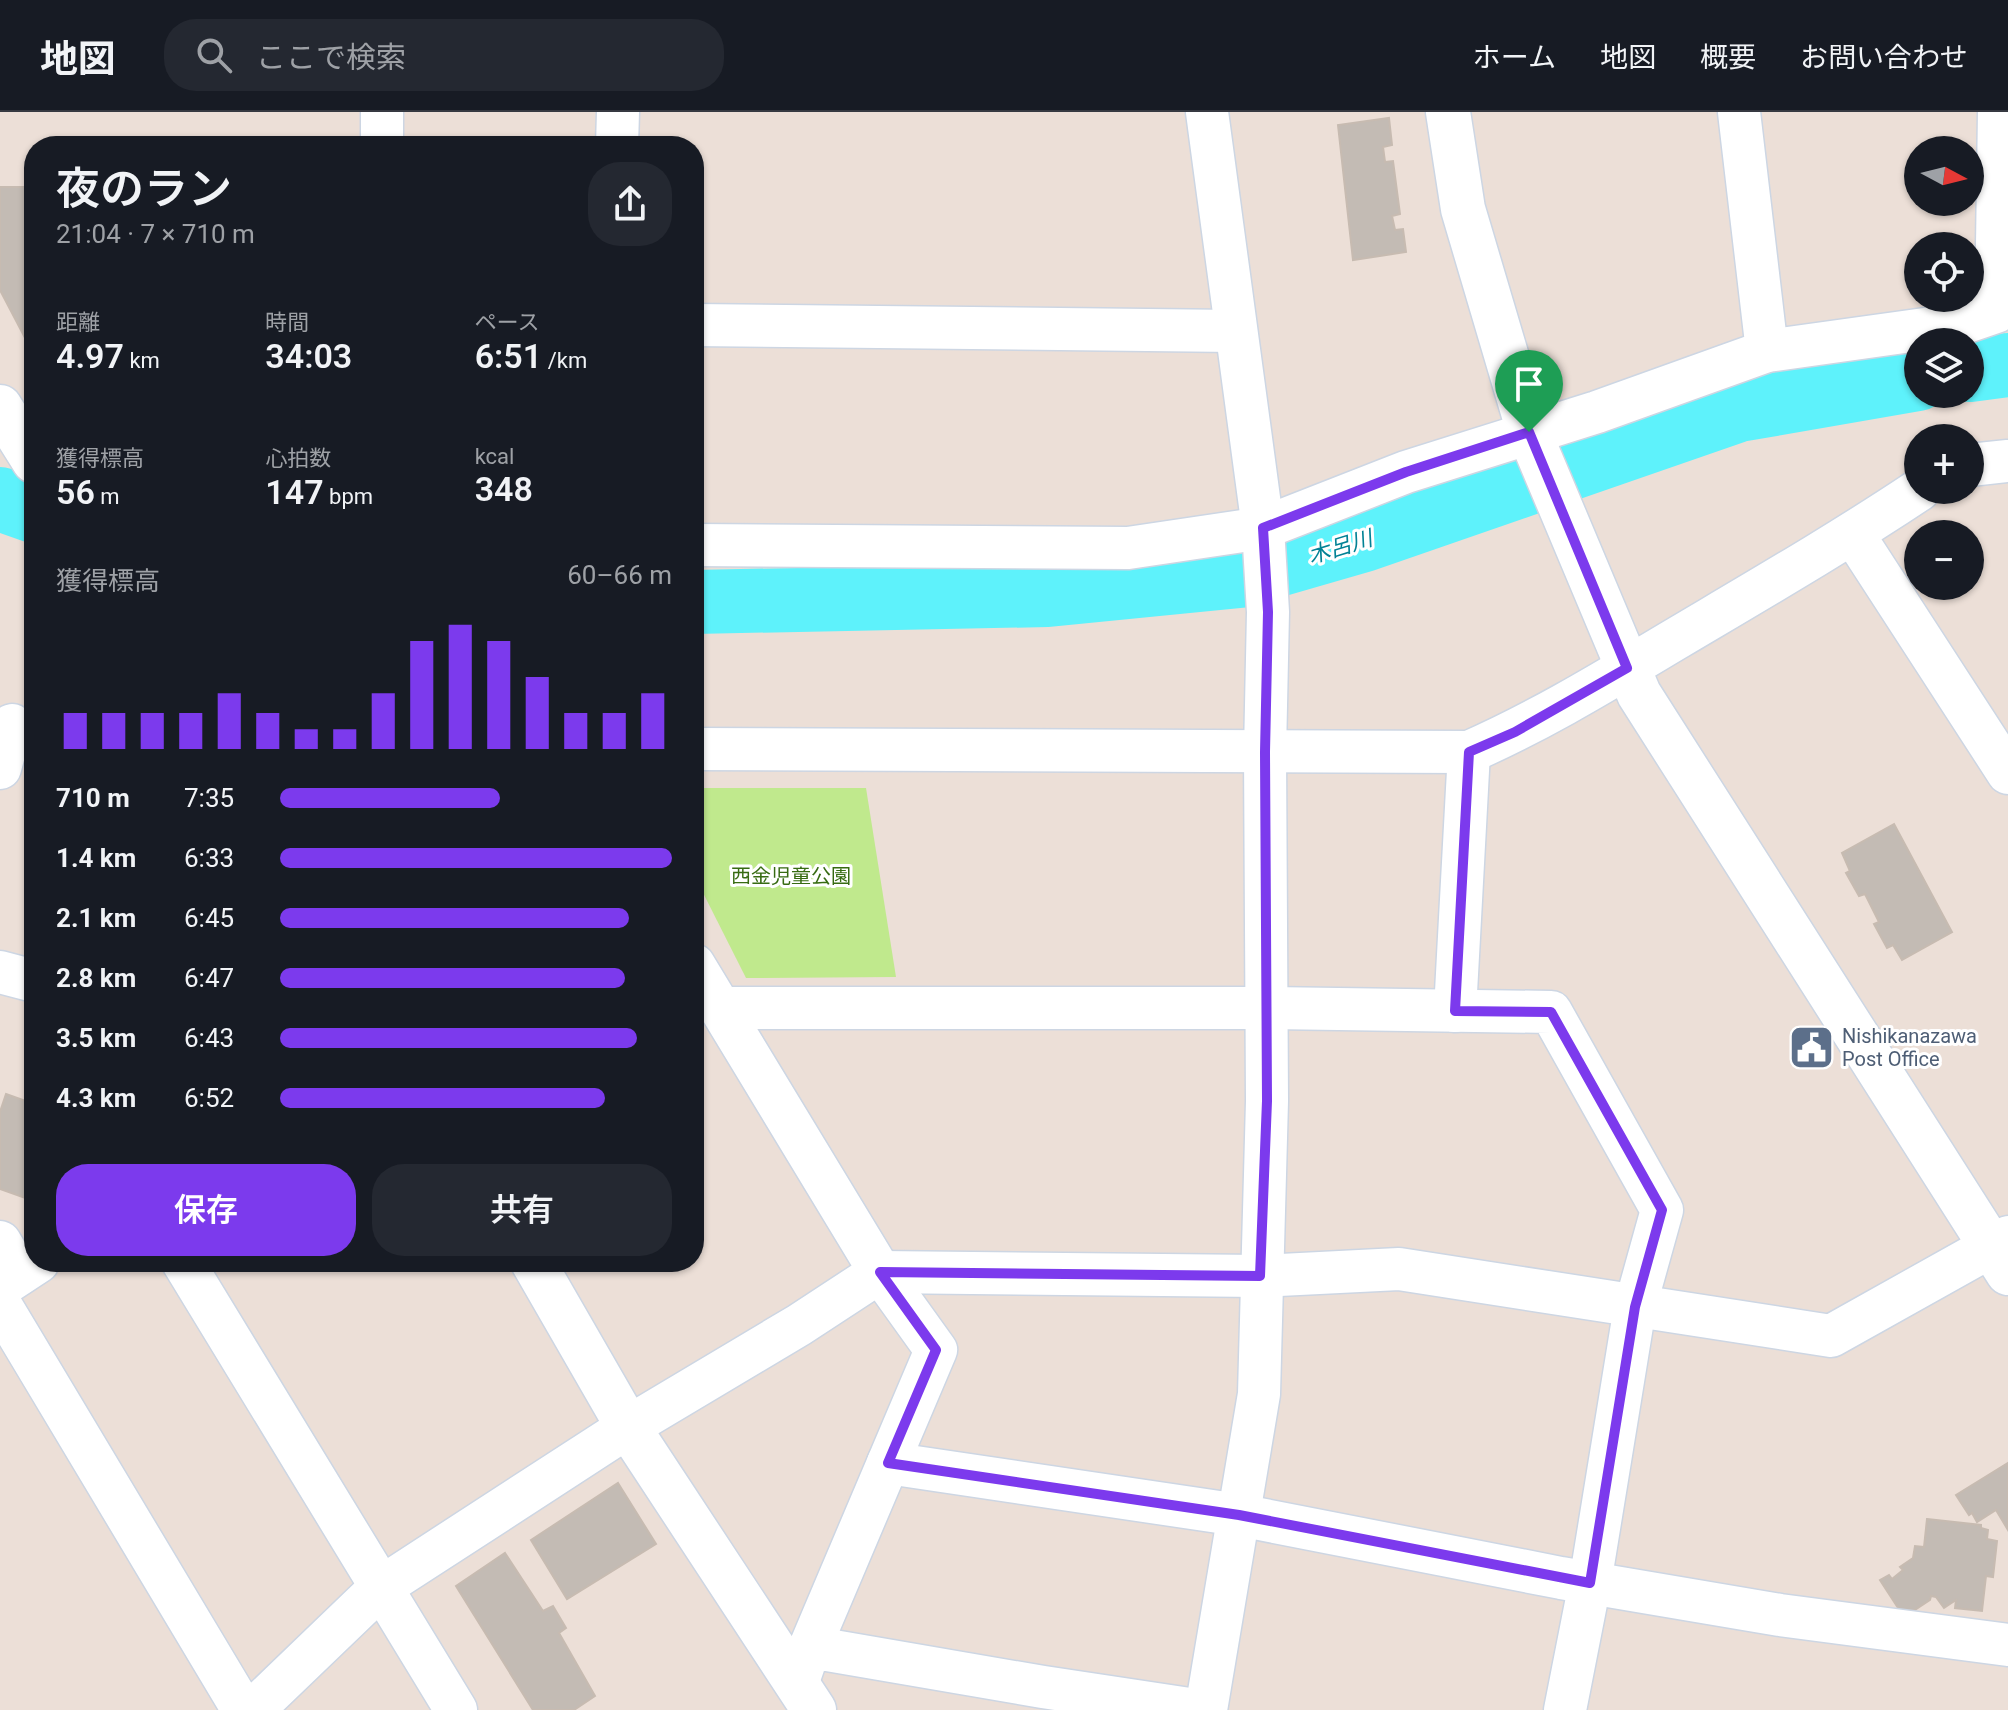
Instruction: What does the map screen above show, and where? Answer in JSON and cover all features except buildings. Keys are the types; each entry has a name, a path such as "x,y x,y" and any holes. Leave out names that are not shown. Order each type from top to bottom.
{"street":[{"path":"382,112 382,136"},
{"path":"617,136 618,112"},
{"path":"1206,1710 1259,1394 1267,1101 1265,752 1268,612 1263,536 1207,112"},
{"path":"253,1710 380,1588 628,1427 799,1325 880,1272 1260,1276 1399,1269 1831,1336 2003,1252 1639,694 1532,442 1463,209 1448,112"},
{"path":"1739,112 1767,351"},
{"path":"704,545 1128,548 1263,536 1406,472 1532,442 1597,412 1767,351 1961,324 1996,312 2002,178 1999,112"},
{"path":"704,325 1235,331"},
{"path":"0,407 24,445"},
{"path":"1984,464 2008,461"},
{"path":"704,749 1469,752 1515,732 1627,668 1853,534 1904,500"},
{"path":"1853,534 2005,763"},
{"path":"0,768 15,727"},
{"path":"1455,1011 1469,752"},
{"path":"0,972 24,978"},
{"path":"704,982 880,1272 936,1350 888,1463 807,1680"},
{"path":"720,1008 1266,1008 1551,1012 1662,1210 1635,1307 1590,1583 1565,1710"},
{"path":"189,1272 456,1710"},
{"path":"539,1272 628,1427 807,1680"},
{"path":"11,1274 243,1710"},
{"path":"888,1463 1239,1515 1590,1583 1780,1615 2008,1645"},
{"path":"807,1680 1043,1687 1196,1710"}],"green space":[{"name":"西金児童公園","path":"704,788 866,788 896,977 746,978 704,895"}],"waterway":[{"name":"木呂川","path":"1984,368 2008,365"},
{"name":"木呂川","path":"704,602 1048,595 1240,576 1364,540 1739,410 1904,381"},
{"name":"木呂川","path":"0,499 24,507"}],"place":[{"name":"Nishikanazawa Post Office","path":"1811,1047"}],"route":[{"path":"1529,432 1627,668 1515,732 1469,752 1455,1011 1551,1012 1662,1210 1635,1307 1590,1583 1239,1515 888,1463 936,1350 880,1272 1260,1276 1267,1101 1265,752 1268,612 1263,528 1406,472 1529,432"}]}
